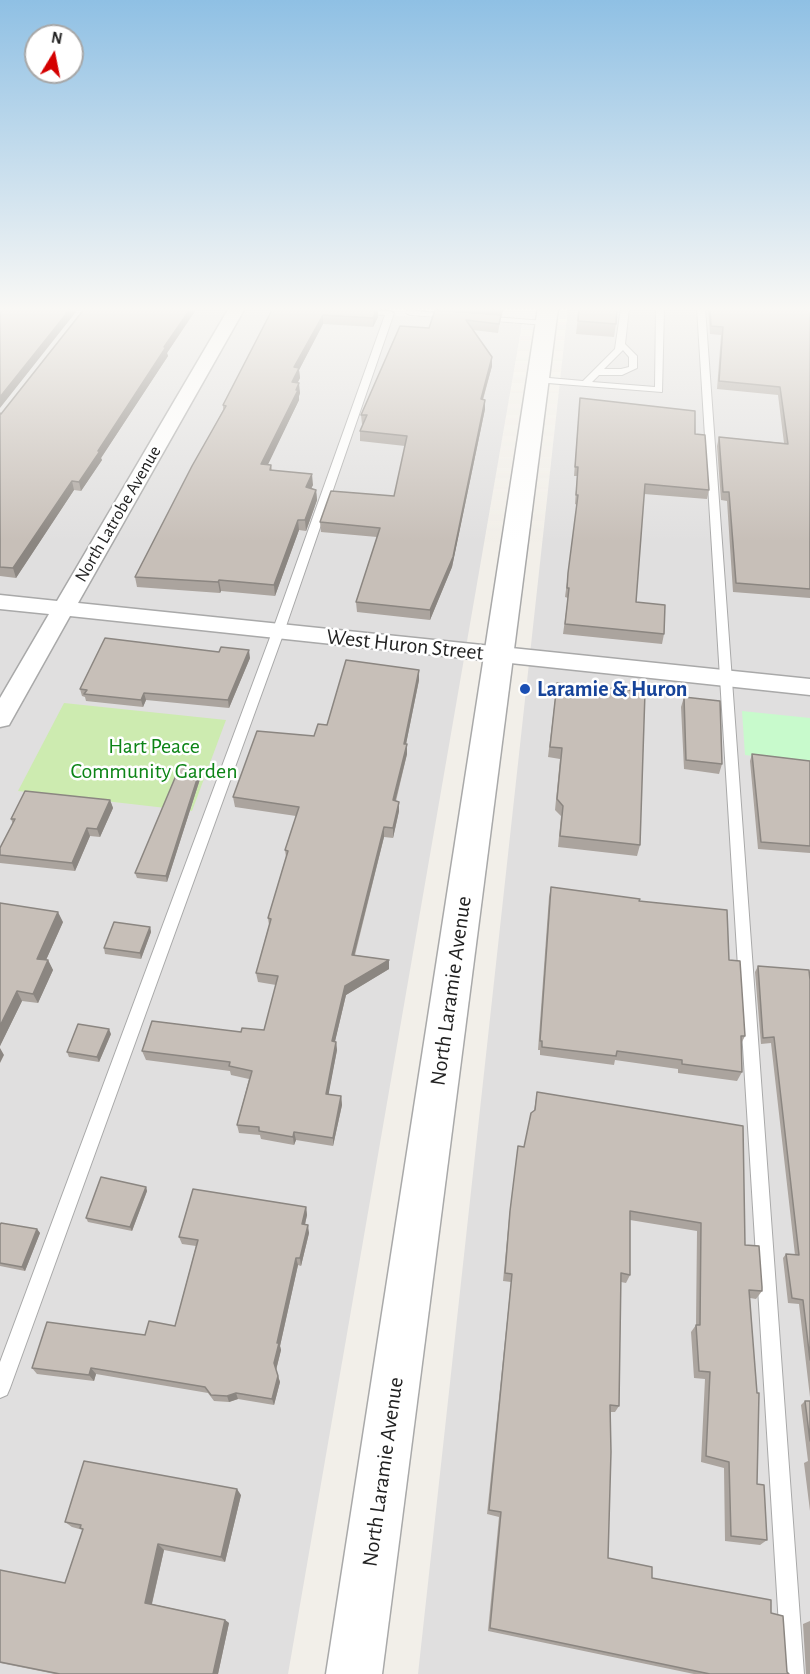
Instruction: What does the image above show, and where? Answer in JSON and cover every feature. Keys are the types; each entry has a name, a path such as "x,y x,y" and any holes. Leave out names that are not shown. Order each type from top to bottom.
{"street":[{"name":"North Latrobe Avenue","path":"0,719 192,386"},
{"name":"North Laramie Avenue","path":"354,1674 537,386"},
{"name":"West Huron Street","path":"0,602 810,687"}],"lane":[{"path":"0,1388 278,632 364,386"},
{"path":"611,386 659,390 659,386"},
{"path":"706,386 793,1674"}],"shaded area":[{"path":"0,386 511,386 288,1674 0,1674"},
{"path":"559,386 810,386 810,1674 418,1674"}],"green space":[{"name":"Hart Peace Community Garden","path":"64,703 226,720 192,811 18,791"},
{"path":"742,711 810,718 810,763 745,755"}],"building":[{"path":"0,386 9,386 0,397"},
{"path":"23,386 140,386 79,482 72,481 13,568 0,567 1,414"},
{"path":"233,386 298,386 296,390 298,390 261,464 271,465 270,470 312,474 306,487 316,490 305,520 298,520 274,585 219,580 218,582 135,577 192,466 226,406 223,405"},
{"path":"374,386 484,386 481,399 485,400 453,557 430,610 356,602 380,528 320,522 331,491 394,496 407,436 360,431 367,415 361,415"},
{"path":"771,386 810,386 810,589 736,583 729,492 723,492 719,437 788,444 780,387"},
{"path":"580,398 695,411 695,434 705,435 709,490 645,484 636,602 665,605 664,634 565,624 569,588 567,588 568,573 578,495 576,495 578,467 575,467"},
{"path":"105,638 219,652 221,647 249,650 228,700 144,693 141,700 84,694 87,690 80,689"},
{"path":"346,660 419,670 404,744 407,744 393,800 399,802 393,828 384,827 352,955 389,960 345,986 332,1041 336,1042 326,1094 341,1096 333,1138 294,1132 293,1137 259,1131 259,1127 237,1125 252,1071 229,1066 230,1062 142,1051 152,1021 241,1032 242,1028 264,1030 278,976 256,973 271,919 268,918 288,851 285,850 299,807 233,797 257,731 314,736 318,724 327,725"},
{"path":"557,683 645,692 640,845 560,836 563,806 557,799 562,748 550,747"},
{"path":"684,697 720,701 722,764 686,760"},
{"path":"752,754 810,761 810,846 761,842"},
{"path":"180,766 199,773 166,876 135,873"},
{"path":"25,791 110,800 97,829 87,828 72,863 0,855 0,848 15,819 11,819"},
{"path":"551,887 640,899 639,901 727,910 729,960 740,961 745,1036 741,1036 742,1072 682,1064 682,1060 617,1051 616,1056 542,1047 542,1041 540,1041"},
{"path":"0,903 58,912 37,959 48,960 33,994 17,991 0,1026"},
{"path":"114,922 150,927 140,953 104,948"},
{"path":"758,966 809,970 810,1360 803,1300 792,1298 786,1254 799,1255 774,1037 763,1038"},
{"path":"78,1024 109,1029 97,1057 67,1052"},
{"path":"537,1092 743,1126 745,1245 759,1246 762,1287 762,1291 749,1290 757,1393 759,1393 757,1484 764,1485 767,1540 731,1536 729,1462 706,1456 710,1372 699,1371 696,1325 700,1325 701,1223 630,1211 630,1275 621,1273 619,1406 610,1405 608,1558 652,1567 652,1578 771,1600 771,1613 783,1616 789,1674 710,1674 490,1628 501,1512 489,1510 512,1274 505,1273 510,1211 518,1146 524,1147 531,1113 535,1110"},
{"path":"101,1177 146,1187 130,1227 86,1218"},
{"path":"193,1189 306,1207 302,1224 308,1225 300,1258 296,1258 277,1343 279,1343 274,1363 278,1376 272,1399 236,1393 227,1396 211,1395 205,1387 91,1368 89,1375 32,1368 47,1322 145,1335 149,1321 175,1326 198,1240 179,1237"},
{"path":"1,1223 37,1229 22,1267 0,1263"},
{"path":"805,1401 810,1401 810,1441"},
{"path":"84,1461 237,1489 221,1557 158,1544 145,1603 225,1620 213,1674 60,1674 0,1662 0,1570 65,1583 83,1529 80,1528 81,1525 65,1522"}],"place":[{"name":"Laramie & Huron","path":"525,689"}]}
